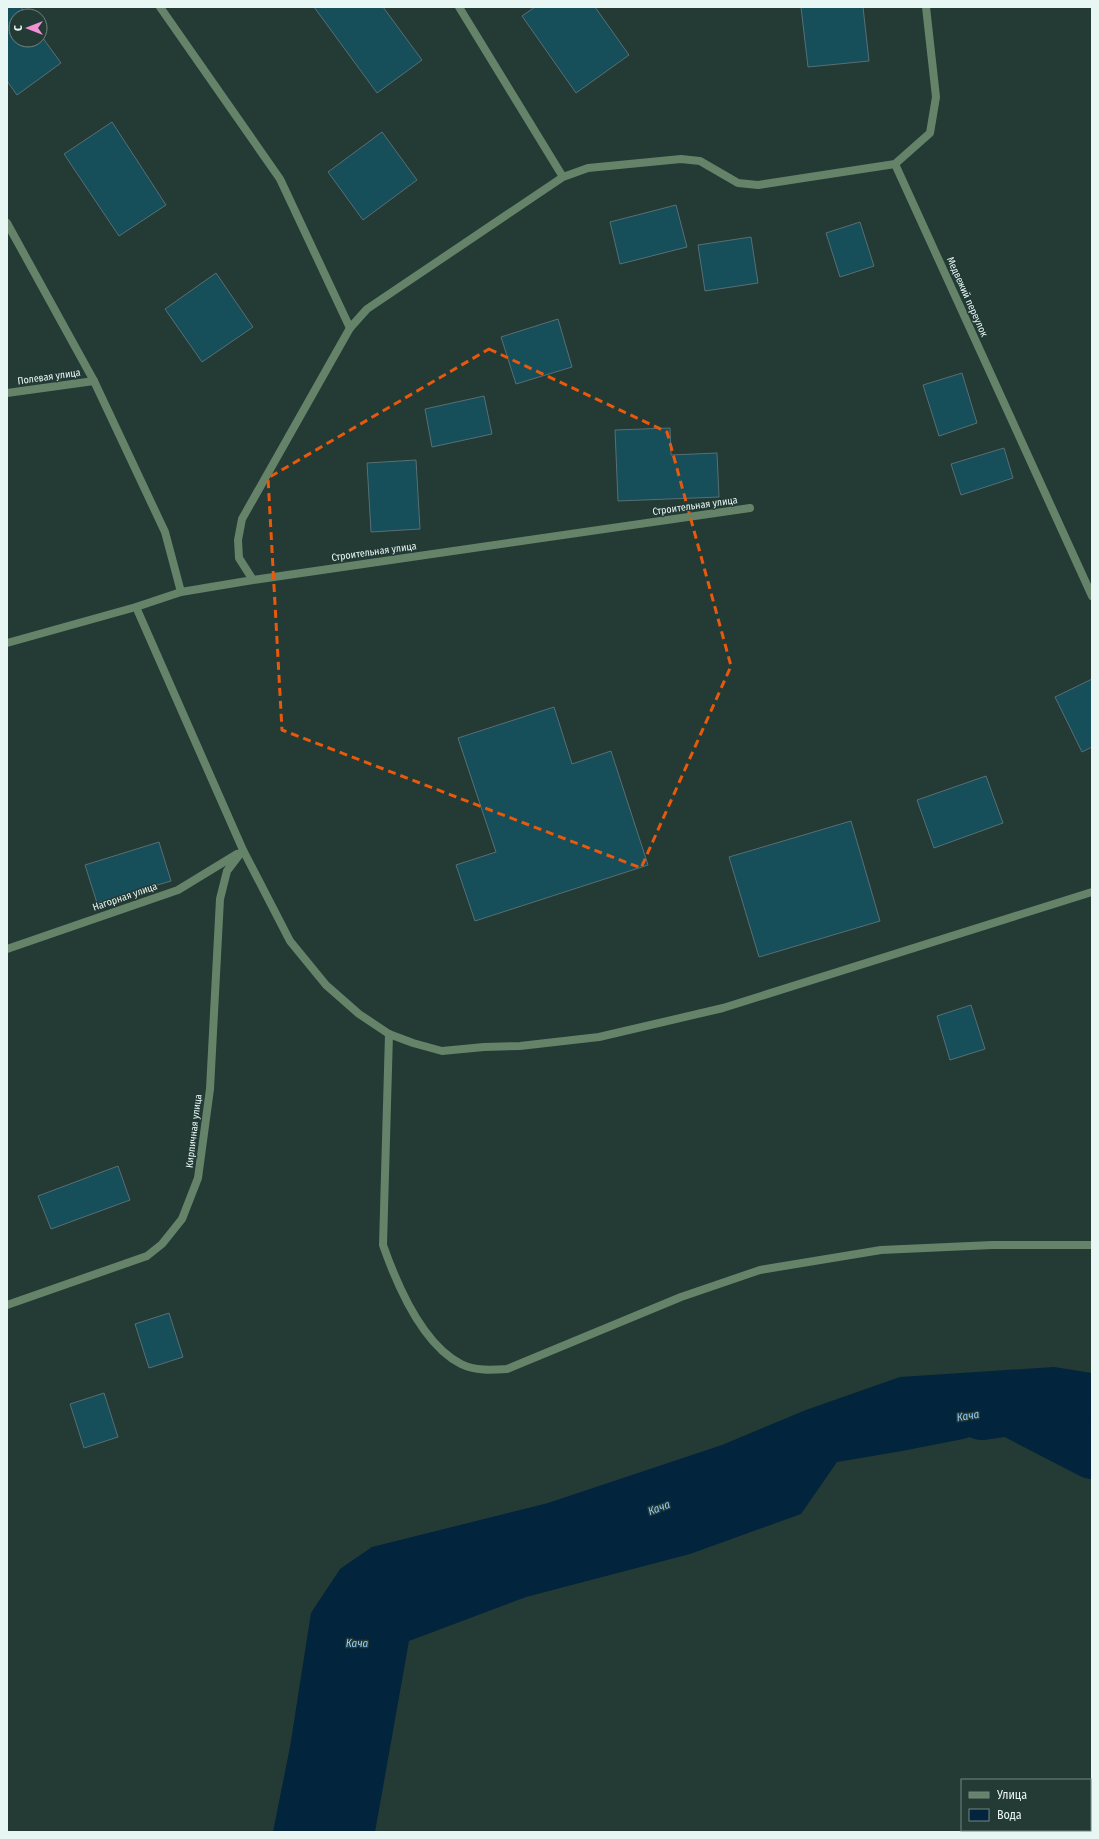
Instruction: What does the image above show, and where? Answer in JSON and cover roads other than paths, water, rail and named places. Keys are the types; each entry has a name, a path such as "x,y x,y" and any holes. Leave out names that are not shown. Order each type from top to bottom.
{"street":[{"path":"160,7 280,179 350,328"},
{"path":"459,7 563,177"},
{"path":"253,580 239,558 238,540 242,520 350,328 367,310 563,177 588,168 681,159 700,161 738,183 758,185 896,164 930,133 936,97 926,7"},
{"name":"Медвежий переулок","path":"896,164 1092,596"},
{"path":"7,223 94,381 165,532 181,592"},
{"name":"Полевая улица","path":"7,393 94,381"},
{"name":"Строительная улица","path":"7,643 136,607 181,592 253,580 750,508"},
{"path":"136,607 243,850 290,941 326,986 360,1014 389,1034 412,1044 442,1051 527,1046 600,1037 723,1008 1092,892"},
{"name":"Нагорная улица","path":"7,948 178,890 243,850"},
{"name":"Кирпичная улица","path":"7,1305 147,1256 162,1244 182,1219 198,1178 210,1089 220,899 227,871 243,850"},
{"path":"389,1034 383,1245 392,1272 420,1325 443,1351 462,1365 486,1370 507,1369 681,1296 760,1270 881,1250 992,1245 1092,1245"}],"water":[{"name":"Кача","path":"1054,1367 1092,1373 1092,1436 1008,1426 963,1439 837,1462 801,1514 690,1554 526,1597 409,1641 375,1832 273,1832 290,1747 311,1613 340,1569 372,1547 548,1503 722,1445 806,1410 900,1377"}],"waterway":[{"name":"Кача","path":"982,1414 1009,1410 1092,1453"}]}
